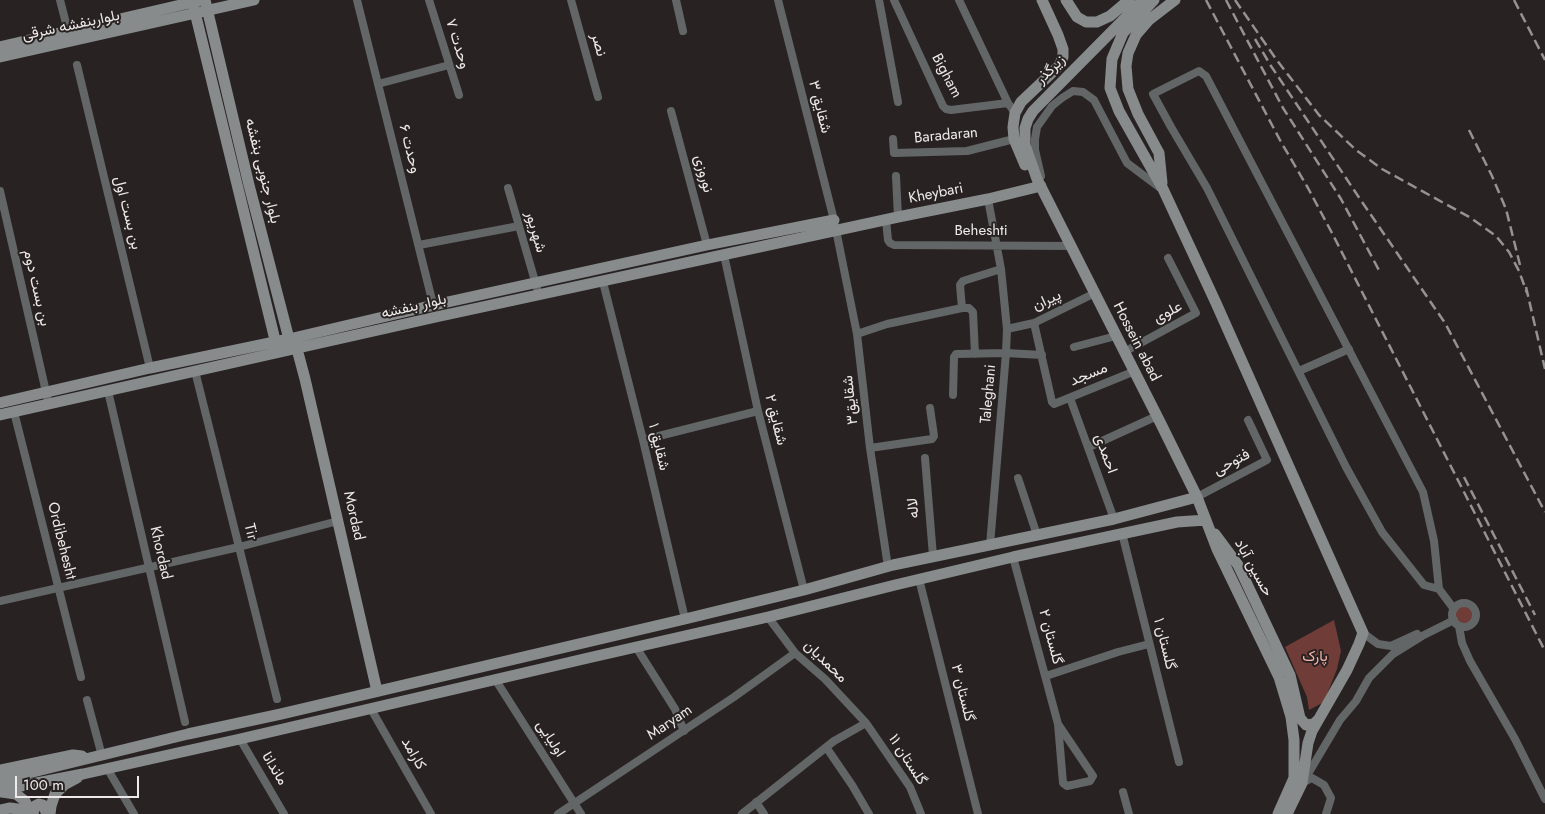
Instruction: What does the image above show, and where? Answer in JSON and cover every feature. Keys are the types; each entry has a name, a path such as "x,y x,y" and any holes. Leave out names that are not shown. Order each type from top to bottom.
{"main road":[{"path":"0,47 69,36 193,1 206,4 254,0"},
{"path":"1041,185 1028,169 1019,153 1014,139 1013,127 1015,113 1026,97 1059,66 1064,57 1058,35 1042,0"},
{"path":"1058,0 1062,9 1074,22 1086,29 1121,28"},
{"path":"1066,0 1077,17 1086,22 1097,22 1110,16 1129,0"},
{"name":"زیرگذر","path":"1041,185 1025,145 1024,136 1028,119 1042,101 1121,28 1143,0"},
{"path":"1154,0 1121,28 1112,59 1110,88 1120,111 1163,189 1216,303 1363,633 1347,670 1312,731 1287,814"},
{"path":"1163,189 1159,153 1128,89 1126,66 1128,53 1136,35 1149,20 1175,0"},
{"name":"بلوار جنوبی بنفشه","path":"193,1 276,347"},
{"name":"بلواربنفشه شرقی","path":"0,57 69,36 195,14 206,4"},
{"name":"بلوار جنوبی بنفشه","path":"206,4 249,185 289,339"},
{"name":"Kheybari","path":"835,225 886,220 988,199 1041,185"},
{"name":"Hossein abad","path":"1041,185 1157,416 1206,520"},
{"name":"بلوار بنفشه","path":"0,415 195,371 276,347 289,339 434,305 707,245 787,230 835,225"},
{"name":"بلوار بنفشه","path":"0,403 150,368 276,347 297,349 436,317 790,241 835,225"},
{"path":"787,230 784,237 790,241"},
{"path":"768,233 774,239 770,245"},
{"path":"289,339 297,349"},
{"name":"Mordad","path":"297,349 320,439 378,691"},
{"path":"0,780 685,619 804,590 891,566 1114,519 1197,498"},
{"path":"1172,503 1178,508 1180,515 1177,522"},
{"path":"0,791 83,774 768,617 1013,557 1177,522 1206,520"},
{"name":"حسین آباد","path":"1206,520 1242,573 1290,675 1300,718 1306,726 1314,724 1321,717"},
{"name":"حسین آباد","path":"1206,520 1217,549 1279,677 1291,717 1298,780"},
{"path":"908,562 904,568 905,574 915,580"},
{"path":"891,566 897,571 898,578 895,585"},
{"path":"608,636 604,646 612,652"},
{"path":"584,642 591,649 591,654 588,658"},
{"path":"2,766 73,755 102,756"},
{"path":"48,814 55,794 64,785 83,774"},
{"path":"1278,814 1298,780"},
{"path":"0,791 16,794 25,801 31,814"},
{"path":"31,814 35,806 39,804 43,805 48,814"},
{"path":"0,810 10,808 25,810 31,814"}],"street":[{"path":"60,0 69,36"},
{"name":"وحدت ۶","path":"357,0 436,317"},
{"name":"وحدت ۷","path":"429,0 459,95"},
{"name":"نصر","path":"571,0 598,97"},
{"path":"676,0 683,31"},
{"name":"شقایق ۳","path":"778,0 835,225"},
{"path":"879,0 898,102"},
{"name":"Bigham","path":"894,0 946,109 1008,103"},
{"path":"959,0 1008,103 1015,113"},
{"name":"بن بست اول","path":"77,64 150,368"},
{"path":"378,84 449,65"},
{"path":"1439,589 1424,585 1382,532 1346,467 1207,188 1153,94 1199,71 1206,76 1423,492 1434,541 1439,589 1455,618 1462,643 1470,661 1515,738 1545,799"},
{"path":"1041,185 1035,139 1038,127 1052,106 1073,91 1083,92 1094,100 1127,163 1163,189"},
{"name":"نوروزی","path":"671,111 707,245"},
{"name":"Baradaran","path":"893,138 894,153 967,151 1014,139"},
{"path":"896,176 898,217"},
{"name":"شهریور","path":"508,188 539,296"},
{"name":"بن بست دوم","path":"0,191 49,405"},
{"name":"Taleghani","path":"988,199 1001,269 1007,329 990,545"},
{"name":"Beheshti","path":"886,220 888,240 894,245 1072,246"},
{"name":"شقایق۳","path":"835,225 857,334 870,448 891,566"},
{"path":"419,245 519,226"},
{"name":"شقایق ۲","path":"724,255 758,411 804,590"},
{"name":"علوی","path":"1124,352 1196,313 1168,258"},
{"path":"962,308 961,282 1001,269"},
{"name":"شقایق ۱","path":"603,282 643,440 685,619"},
{"name":"پیران","path":"1007,329 1034,323 1095,294"},
{"path":"857,334 887,324 962,308 970,308 973,312 975,354"},
{"path":"953,395 954,355 1006,353 1042,355 1034,323"},
{"path":"1074,347 1116,336"},
{"path":"1299,371 1349,349"},
{"name":"مسجد","path":"1042,355 1054,404 1134,371"},
{"name":"Tir","path":"195,371 277,699"},
{"name":"Khordad","path":"108,391 185,722"},
{"name":"احمدی","path":"1070,398 1114,519"},
{"path":"870,448 933,438 930,408"},
{"path":"643,440 758,411"},
{"name":"Ordibehesht","path":"14,412 81,677"},
{"path":"1089,447 1157,416"},
{"name":"فتوحی","path":"1197,498 1267,460 1248,420"},
{"name":"لاله","path":"925,458 934,556"},
{"path":"1018,478 1037,535"},
{"path":"0,601 239,547 338,521"},
{"name":"گلستان ۱","path":"1122,533 1179,762"},
{"name":"گلستان ۲","path":"1013,557 1058,724 1063,783 1068,786 1090,781 1093,776 1058,724"},
{"name":"گلستان ۳","path":"915,580 978,814"},
{"name":"محمدیان","path":"768,617 795,653 824,679 866,724"},
{"path":"1363,633 1378,644 1391,646 1455,618"},
{"path":"1298,780 1340,720 1356,701 1369,678 1393,654 1455,618"},
{"path":"1046,676 1118,652 1149,644"},
{"path":"636,647 676,709 684,730"},
{"name":"Maryam","path":"558,814 734,697 795,653"},
{"name":"اولیایی","path":"495,679 581,814"},
{"path":"87,700 102,756"},
{"name":"کارامد","path":"371,708 431,814"},
{"path":"742,814 834,741 866,724"},
{"name":"گلستان ۱۱","path":"866,724 910,787 921,814"},
{"name":"ماندانا","path":"240,738 284,814"},
{"path":"826,748 852,785 869,814"},
{"path":"107,768 134,814"},
{"path":"1298,780 1312,778 1324,785 1331,798 1326,814"},
{"path":"1123,792 1129,814"},
{"path":"756,802 764,814"}],"green space":[{"path":"1464,605 1471,608 1474,615 1471,622 1464,625 1457,622 1454,615 1457,608"},
{"name":"پارک","path":"1334,620 1341,651 1337,669 1324,702 1309,710 1307,697 1285,647"}],"railway":[{"path":"1206,0 1281,142 1332,233 1545,651"},
{"path":"1226,0 1283,108 1341,199 1381,274"},
{"path":"1235,0 1276,59 1319,115 1356,150 1382,169 1471,218 1496,236 1509,252 1519,271 1527,293"},
{"path":"1514,0 1545,60"},
{"path":"1255,39 1271,66 1445,323 1545,512"},
{"path":"1469,130 1506,209 1520,265"},
{"path":"1526,287 1545,369"},
{"path":"1464,477 1535,615"}]}
